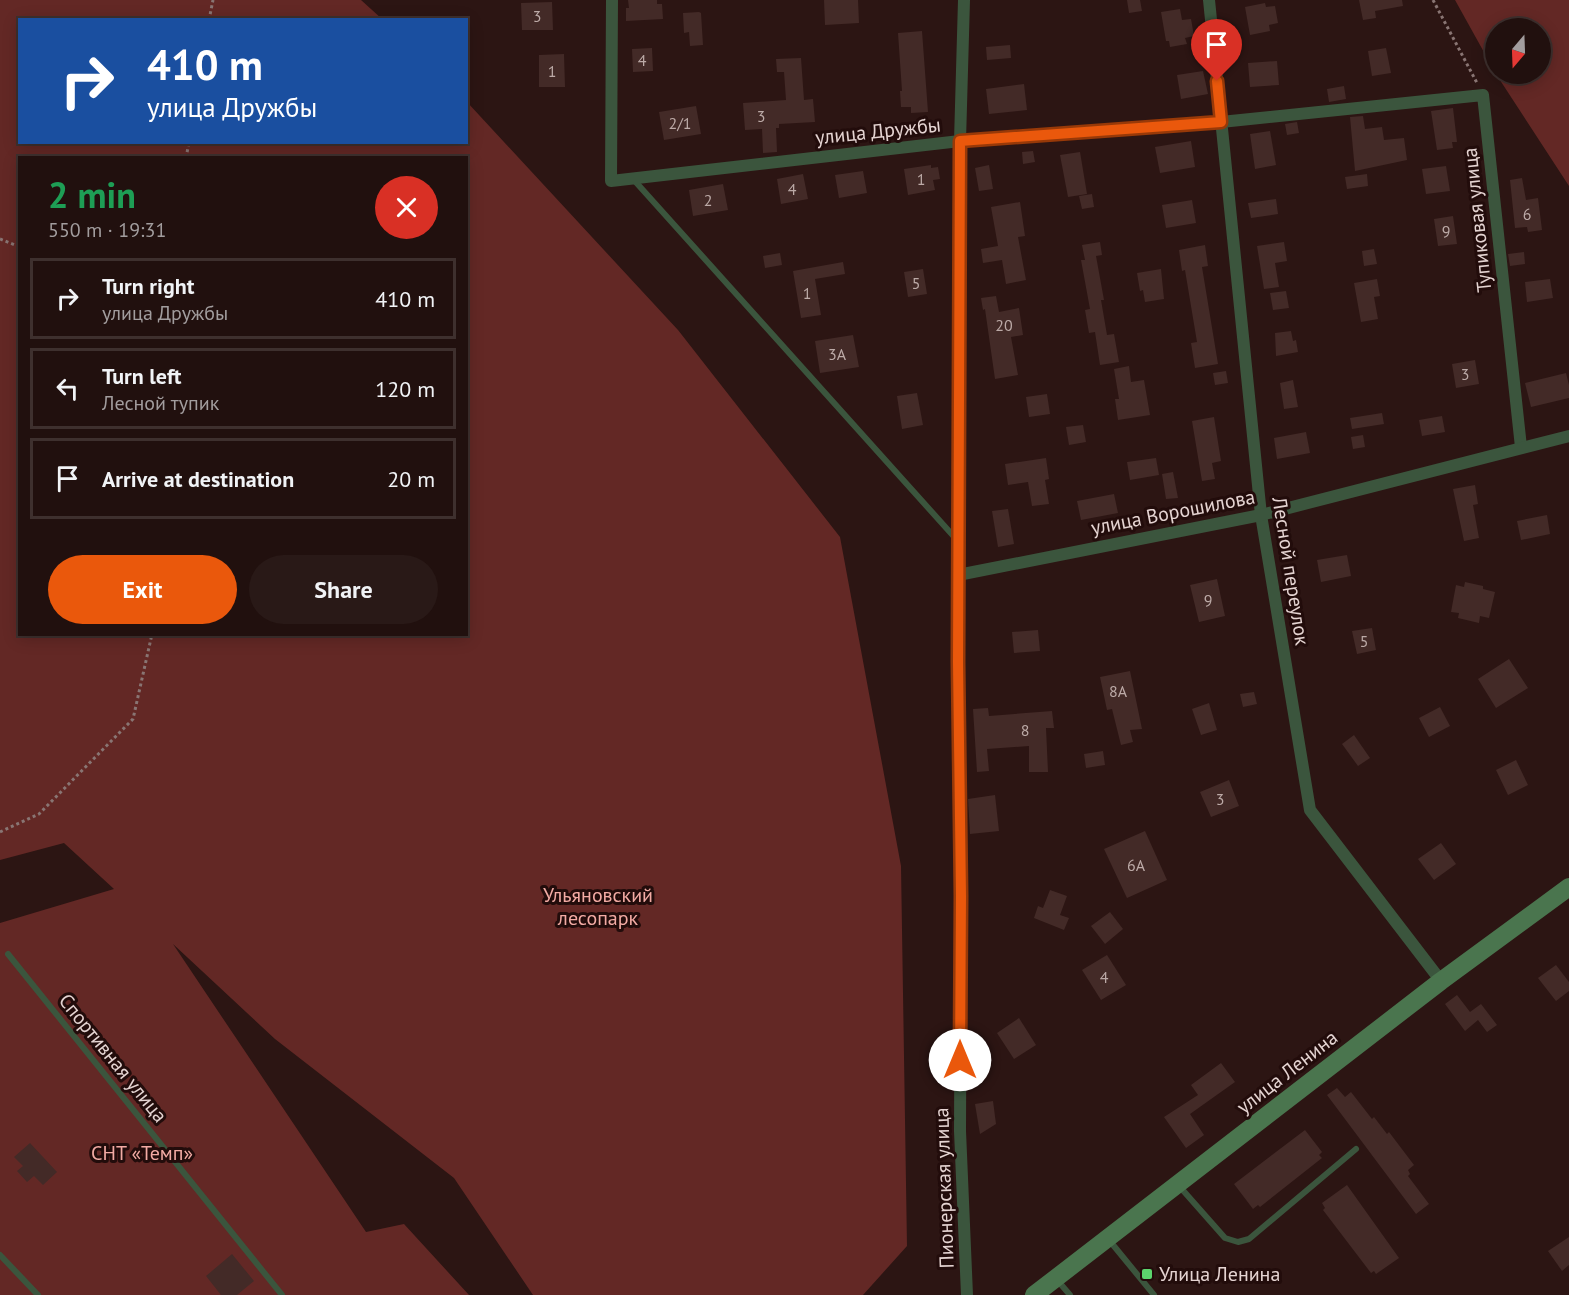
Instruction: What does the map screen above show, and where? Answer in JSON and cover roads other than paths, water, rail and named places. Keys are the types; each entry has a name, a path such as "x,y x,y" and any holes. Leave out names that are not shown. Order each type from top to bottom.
{"street":[{"name":"улица Дружбы","path":"612,0 611,181 960,141 1221,122 1483,95"},
{"name":"Пионерская улица","path":"964,0 960,141 958,575 961,896 960,1131 967,1295"},
{"name":"Лесной переулок","path":"1209,0 1261,515 1310,810 1442,981"},
{"name":"Тупиковая улица","path":"1483,95 1521,447"},
{"name":"улица Ворошилова","path":"958,575 1261,515 1569,436"},
{"name":"улица Ленина","path":"1034,1295 1442,981 1568,891"}],"lane":[{"path":"633,178 958,542"},
{"name":"Спортивная улица","path":"8,954 282,1295"},
{"path":"1178,1184 1226,1238 1238,1242 1249,1239 1356,1149"},
{"path":"1107,1238 1154,1295"},
{"path":"0,1254 38,1295"},
{"path":"1056,1278 1070,1295"}],"place":[{"name":"Улица Ленина","path":"1147,1274"}],"park label":[{"name":"Ульяновский лесопарк","path":"598,906"},
{"name":"СНТ «Темп»","path":"142,1153"}]}
